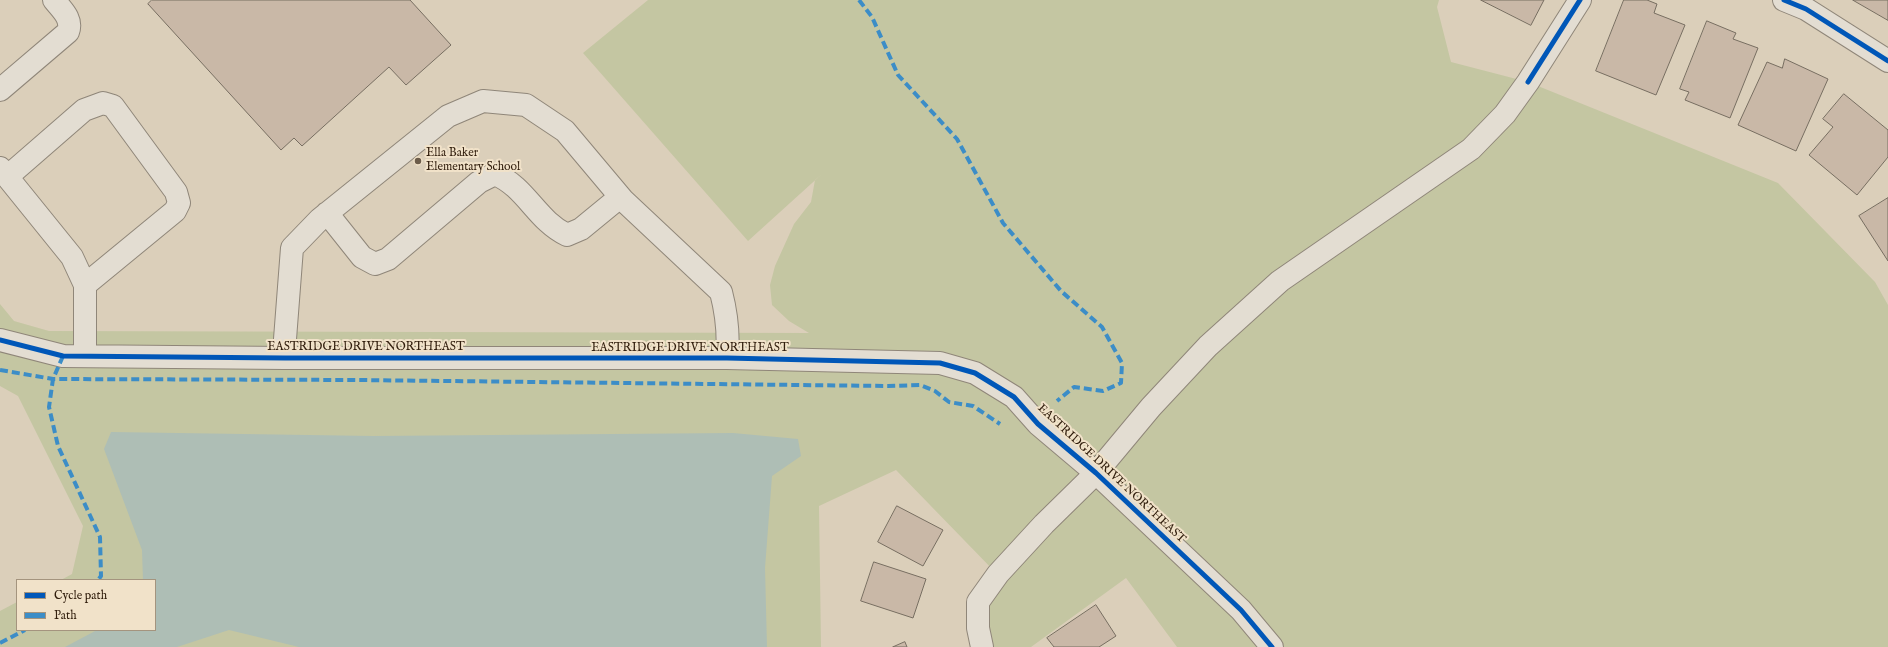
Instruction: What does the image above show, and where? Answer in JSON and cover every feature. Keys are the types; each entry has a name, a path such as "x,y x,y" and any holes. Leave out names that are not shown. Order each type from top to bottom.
{"street":[{"path":"0,90 68,32 70,27 69,20 54,0"},
{"path":"982,647 978,628 978,602 998,574 1044,524 1096,473 1151,407 1208,346 1280,281 1471,149 1505,114 1528,82 1580,0"},
{"path":"1784,0 1806,9 1888,61"},
{"path":"285,358 285,339 292,248 328,213 448,116 483,101 526,105 565,130 620,197 721,292 727,313 728,342 726,358"},
{"path":"85,285 175,211 179,203 176,192 113,106 103,103 84,110 4,172 72,257 85,285 85,356"},
{"path":"328,213 362,257 375,264 388,259 479,182 495,174 509,180 555,230 567,235 581,229 620,197"},
{"name":"EASTRIDGE DRIVE NORTHEAST","path":"0,340 63,356 285,358 726,358 940,363 975,373 1014,396 1038,424 1096,473 1241,610 1272,647"}],"green space":[{"path":"648,0 1439,0 1437,7 1451,62 1528,82 1778,183 1875,282 1888,305 1888,647 1177,647 1126,578 1031,647 982,647 978,628 997,574 896,470 819,506 821,647 0,647 0,611 16,603 16,631 156,631 156,579 63,579 72,574 83,526 18,396 0,386 0,304 14,321 49,331 809,333 789,321 772,305 770,285 775,266 794,224 811,202 815,180 748,241 583,53"}],"shaded area":[{"path":"111,432 374,436 733,433 798,439 801,456 772,476 765,568 767,647 299,647 229,630 177,647 65,647 95,631 156,631 156,579 143,579 142,550 104,449"}],"building":[{"path":"152,0 410,0 451,45 406,85 389,67 302,146 294,138 281,150 148,4"},
{"path":"1481,0 1544,0 1531,25"},
{"path":"1624,0 1647,0 1657,4 1654,13 1685,25 1656,95 1596,71"},
{"path":"1853,0 1888,0 1888,20"},
{"path":"1707,21 1736,33 1733,39 1758,48 1730,118 1685,100 1689,92 1680,89"},
{"path":"1785,59 1828,79 1796,151 1738,125 1767,62 1782,68"},
{"path":"1844,94 1888,130 1888,157 1857,195 1809,155 1833,127 1823,119"},
{"path":"1888,198 1888,261 1859,216"},
{"path":"897,506 943,530 923,566 878,542"},
{"path":"874,562 926,579 913,618 861,601"},
{"path":"1096,605 1116,636 1099,647 1054,647 1047,638"},
{"path":"905,642 907,647 893,647"}],"marked path":[{"path":"859,0 872,17 898,75 957,139 1003,223 1061,291 1102,327 1122,363 1121,383 1103,391 1074,387 1057,401"},
{"path":"63,356 53,379 49,407 58,446 100,537 101,576 99,579"},
{"path":"0,370 53,379 358,380 888,386 920,385 935,391 949,402 973,406 1000,424"},
{"path":"0,643 23,631"}],"cycle path":[{"path":"1528,82 1580,0"},
{"path":"1784,0 1806,9 1888,61"},
{"path":"0,340 63,356 285,358 727,358 940,363 975,373 1014,397 1038,424 1096,473 1241,610 1272,647"}],"place":[{"name":"Ella Baker Elementary School","path":"418,161"}]}
